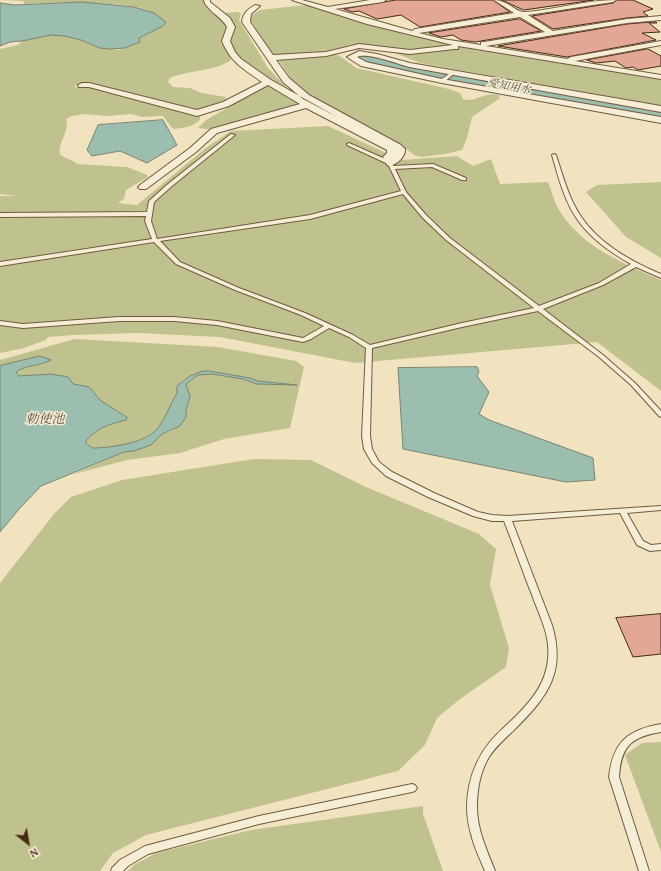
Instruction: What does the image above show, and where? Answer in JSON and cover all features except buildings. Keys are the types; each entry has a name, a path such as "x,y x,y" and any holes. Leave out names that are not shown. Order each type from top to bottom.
{"street":[{"path":"207,0 207,2 227,20 231,27 226,42 231,53 238,61 268,82 307,105 391,149 392,154 388,157 391,165 401,154 401,149 306,97 286,80 246,22 246,16 257,6"},
{"path":"295,0 409,32 470,46 661,77"},
{"path":"328,9 383,0"},
{"path":"497,0 552,33"},
{"path":"409,32 613,0"},
{"path":"270,58 326,54 359,46 384,50 418,51 470,46 627,21 661,18"},
{"path":"561,60 661,43"},
{"path":"384,50 422,66"},
{"path":"661,109 452,73 359,53 351,57 364,64 442,81 661,120"},
{"path":"646,74 661,72"},
{"path":"82,85 197,113 226,104 268,82"},
{"path":"143,187 193,150 214,131 234,124 307,105"}],"lane":[{"path":"442,81 452,73"},
{"path":"233,135 170,184 151,202 148,214 154,240 178,263 198,273 303,314 351,336 369,347 537,309 601,284 636,264"},
{"path":"349,144 391,165 433,165 464,179"},
{"path":"554,155 570,200 580,218 601,240 636,264 661,276"},
{"path":"391,165 404,192 424,216 448,240 600,356 633,384 661,415"},
{"path":"0,264 310,217 404,192"},
{"path":"0,215 148,214"},
{"path":"0,323 23,326 119,319 174,319 217,323 303,340 328,326"},
{"path":"369,347 366,436 368,449 376,463 389,474 431,495 476,514 492,518 507,519 661,508"},
{"path":"622,510 640,543 650,548 661,547"},
{"path":"490,871 474,828 472,807 474,784 480,766 492,746 530,709 544,690 554,657 552,636 507,519"},
{"path":"644,871 614,777 615,762 620,748 628,739 641,732 661,728"},
{"path":"116,871 124,863 145,850 259,820 412,788"}],"green space":[{"path":"0,0 204,0 205,3 225,23 227,31 223,42 229,52 231,60 218,66 177,75 170,78 168,82 173,87 190,88 201,93 226,97 225,100 194,112 83,84 74,86 89,86 200,116 200,120 191,126 173,129 163,116 142,117 131,114 107,116 84,114 72,116 66,119 67,123 60,150 60,154 62,156 77,164 127,167 147,175 148,177 126,190 124,199 118,203 137,205 207,147 231,131 328,126 401,160 457,156 473,166 491,159 500,184 548,182 559,210 568,223 579,234 591,244 619,261 661,280 661,391 597,342 355,363 220,337 137,333 48,337 46,340 24,348 0,353 0,196 16,196 0,194 0,49 18,45 22,41 51,35 65,36 93,45 119,50 136,44 139,38 163,26 160,18 154,13 141,8 124,5 75,2 25,4 23,1"},
{"path":"306,5 460,45 408,51 353,44 321,53 273,55 251,21 251,16 260,10"},
{"path":"239,12 241,14 239,20 268,68 286,87 310,102 308,104 242,62 234,52 229,41 232,31 223,13"},
{"path":"465,46 661,78 661,107 420,63 390,51 424,52"},
{"path":"334,54 340,56 356,68 449,89 460,93 463,99 472,100 489,94 499,95 500,98 472,117 467,138 462,150 422,157 416,156 396,142 310,96 294,84 278,59"},
{"path":"266,85 270,85 300,104 297,107 212,130 198,128 206,120 227,108 227,105"},
{"path":"661,182 661,258 626,237 586,192 597,185"},
{"path":"75,339 218,347 296,361 304,367 290,428 224,439 180,453 127,460 74,474 124,452 134,451 151,445 162,434 173,430 186,417 186,410 190,397 186,384 198,375 212,374 243,379 257,384 289,384 258,381 250,378 203,371 182,381 159,427 149,435 126,445 92,448 85,442 90,437 104,427 126,420 127,416 101,401 89,387 73,384 68,377 51,374 19,376 16,372 45,363 0,366 0,360"},
{"path":"254,459 311,460 366,487 479,534 496,549 490,585 509,648 506,667 460,699 437,718 425,745 398,771 146,835 113,853 100,871 0,871 0,583 54,514 71,497 122,480"},
{"path":"661,742 661,852 625,755 642,743"},
{"path":"423,806 423,814 443,871 128,871 134,865 156,853 251,830"}],"water":[{"path":"82,2 134,7 154,13 166,22 163,26 139,38 140,42 125,48 100,48 81,40 65,36 51,35 10,42 0,46 0,3 15,5"},
{"path":"163,120 177,145 147,163 120,151 92,156 87,150 98,125"},
{"name":"勅使池","path":"40,356 51,360 16,372 19,376 51,374 68,377 73,384 89,387 101,401 127,417 126,420 108,425 94,433 85,442 92,448 128,444 153,433 161,424 166,415 177,393 177,386 190,376 203,371 250,378 258,381 297,385 257,384 243,379 212,374 198,375 186,384 190,397 186,410 186,417 180,426 162,434 151,445 134,451 124,452 41,486 0,532 0,366"},
{"path":"477,367 479,371 477,376 489,392 479,414 489,420 593,458 595,480 566,482 403,449 398,368"}],"waterway":[{"name":"愛知用水","path":"358,57 433,74 661,114"}]}
